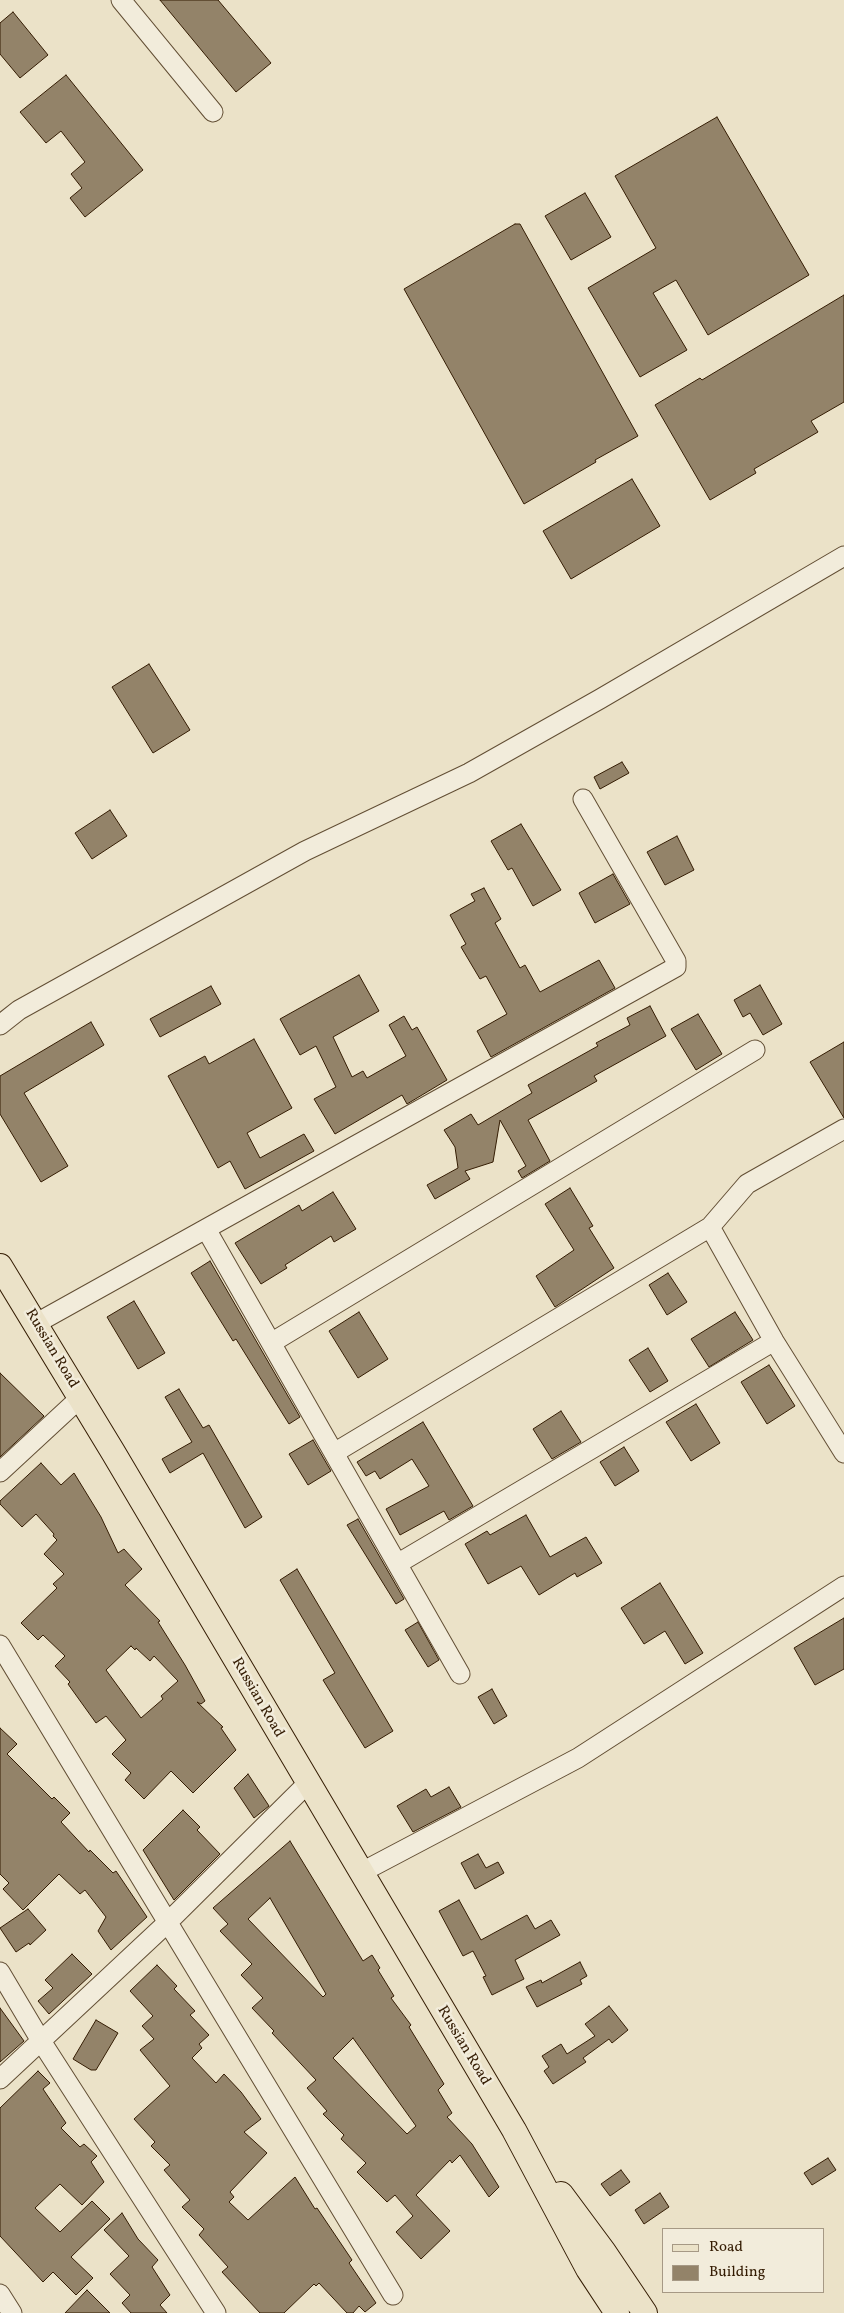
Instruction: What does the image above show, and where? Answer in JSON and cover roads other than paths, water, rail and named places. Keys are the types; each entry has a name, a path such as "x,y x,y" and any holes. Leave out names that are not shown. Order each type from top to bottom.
{"main road":[{"name":"Russian Road","path":"0,1266 514,2130 588,2269 617,2313"},
{"name":"Russian Road","path":"514,2130 604,2252 645,2313"}],"street":[{"path":"121,0 213,112"},
{"path":"0,1025 19,1010 305,851 469,773 844,556"},
{"path":"36,1324 676,967 676,961 583,799"},
{"path":"271,1343 755,1050"},
{"path":"334,1453 710,1227 747,1184 844,1129"},
{"path":"710,1227 774,1341 844,1453"},
{"path":"206,1229 460,1674"},
{"path":"397,1564 774,1341"},
{"path":"0,1472 80,1398"},
{"path":"360,1873 578,1758 844,1586"},
{"path":"0,1645 166,1924 392,2295"},
{"path":"0,2080 166,1924 308,1784"},
{"path":"0,1972 41,2041 216,2313"},
{"path":"0,2294 12,2313"}]}
